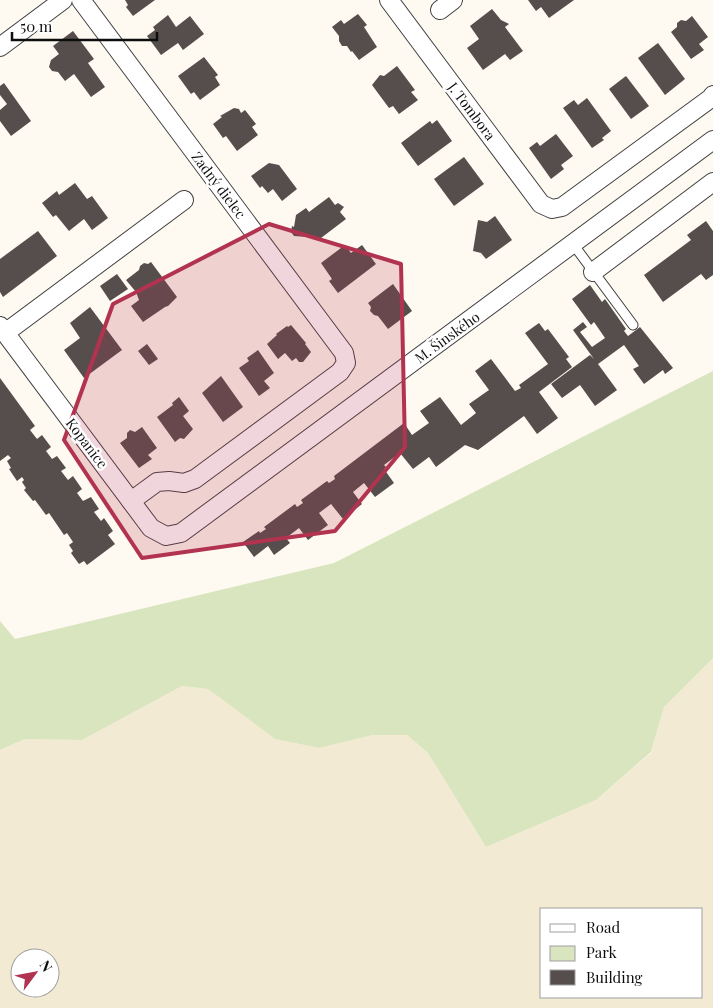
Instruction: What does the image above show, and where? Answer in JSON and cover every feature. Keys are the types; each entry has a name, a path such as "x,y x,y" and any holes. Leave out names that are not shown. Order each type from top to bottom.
{"street":[{"path":"0,47 63,0"},
{"name":"Zadný dielec","path":"81,0 344,353 346,363 340,372 195,479 184,483 157,482 131,501"},
{"name":"J. Tombora","path":"389,0 541,204 552,209 562,207 713,95"},
{"name":"M. Šinského","path":"181,533 713,140"},
{"path":"593,272 713,182"},
{"name":"Kopanice","path":"181,533 166,536 150,528 2,329 184,200"}],"lane":[{"path":"573,244 633,325"}],"highlighted area":[{"path":"269,224 401,264 405,447 335,531 142,558 64,440 113,304"}],"shaded area":[{"path":"713,658 713,1008 0,1008 0,750 25,739 82,740 182,686 208,689 275,739 319,748 373,735 407,735 428,753 486,847 596,800 651,753 664,707"}],"green space":[{"path":"713,371 713,658 664,707 651,752 596,800 486,847 428,753 407,735 373,735 319,748 275,739 208,689 182,686 82,740 25,739 0,750 0,621 15,639 334,563"}],"building":[{"path":"125,0 155,0 133,16 126,7 128,5"},
{"path":"528,0 574,0 549,18 541,7 536,11"},
{"path":"492,9 501,20 509,24 505,27 523,51 510,60 505,54 483,70 467,48 479,39 470,26"},
{"path":"358,14 367,25 364,27 377,47 359,60 347,46 342,46 339,36 332,27 341,20 344,24"},
{"path":"168,15 176,27 190,16 204,34 183,50 178,43 161,55 147,36 155,30 153,27"},
{"path":"692,16 708,37 699,44 704,50 691,59 671,32 677,27 677,23 681,20 686,21"},
{"path":"73,31 94,59 88,63 105,87 91,97 74,74 65,81 58,72 52,71 49,67 51,60 59,54 53,46"},
{"path":"658,43 685,79 665,95 638,58"},
{"path":"204,57 218,75 215,77 220,85 200,100 194,92 191,94 178,76"},
{"path":"397,66 415,90 411,92 418,100 399,114 393,106 389,108 372,85 380,75 384,76"},
{"path":"626,76 649,106 631,119 609,89"},
{"path":"4,83 31,121 11,136 0,121 0,110 7,104 0,95 0,86"},
{"path":"587,98 611,131 602,138 604,140 592,148 563,108 574,100 578,105"},
{"path":"234,108 239,109 241,113 245,110 256,124 252,127 258,135 237,151 226,136 223,138 213,124 222,117 220,116"},
{"path":"437,120 452,141 418,166 401,143 430,121 432,124"},
{"path":"556,134 573,156 561,165 564,169 551,179 529,148 537,142 540,146"},
{"path":"464,157 484,184 454,206 434,179"},
{"path":"269,163 279,165 297,189 282,201 273,189 268,193 262,186 260,188 251,176"},
{"path":"75,183 87,199 92,196 108,218 92,230 84,219 69,231 56,215 53,217 42,203 57,191 59,195"},
{"path":"329,197 335,205 338,203 344,207 340,212 346,219 321,238 294,236 291,232 296,215 306,208 309,212"},
{"path":"495,216 512,240 486,259 481,253 473,251 478,220 487,222"},
{"path":"706,221 713,231 713,275 706,280 701,274 663,302 644,275 691,240 687,235"},
{"path":"38,231 57,256 3,297 0,292 0,259"},
{"path":"345,245 351,253 362,245 376,264 338,293 329,281 332,279 321,263"},
{"path":"151,262 177,297 168,306 143,322 131,306 139,300 136,292 126,280 139,270 140,266 144,263 148,264"},
{"path":"117,274 128,289 110,301 100,286"},
{"path":"393,284 412,311 388,329 378,316 370,311 371,307 368,303"},
{"path":"590,285 602,302 605,299 626,329 624,331 628,336 640,327 673,368 665,374 663,370 644,384 633,369 639,366 624,345 598,364 617,390 595,406 580,385 562,398 551,384 590,355 594,359 573,330 583,322 587,327 580,332 592,347 605,338 594,322 591,325 572,299"},
{"path":"90,307 122,350 84,378 64,350 80,338 70,323"},
{"path":"539,323 545,331 548,329 569,357 566,359 572,367 539,392 558,418 537,434 524,416 478,450 465,445 436,467 429,457 413,469 400,453 384,465 386,467 384,469 394,483 375,497 364,483 353,492 362,504 343,519 331,504 319,513 328,525 308,540 299,528 286,538 290,543 274,555 268,546 254,557 243,542 259,531 260,533 266,529 264,527 295,504 297,507 303,503 301,500 327,481 329,483 335,479 334,476 404,423 412,435 429,423 420,411 440,397 461,425 476,413 469,404 489,390 475,371 491,359 515,391 521,388 519,385 548,364 525,333"},
{"path":"291,325 311,352 303,362 299,362 296,358 292,361 285,353 278,359 267,344 276,334"},
{"path":"147,344 158,359 149,365 138,351"},
{"path":"258,350 274,373 264,381 270,388 259,396 239,368 249,361 247,358"},
{"path":"221,376 243,407 223,422 202,393"},
{"path":"0,378 35,426 30,430 37,439 42,435 51,447 46,451 52,459 57,456 66,468 61,471 68,480 73,476 82,489 77,493 83,501 91,497 99,509 94,512 101,521 104,518 113,531 108,535 115,544 87,565 84,561 79,564 71,553 73,551 69,545 73,542 67,533 64,535 49,513 46,515 35,500 33,501 24,490 26,488 22,482 24,480 22,477 17,481 9,469 11,468 7,461 11,458 8,455 0,461"},
{"path":"179,397 189,411 183,416 193,429 184,439 180,438 175,442 157,417 173,405 172,403"},
{"path":"142,427 157,448 148,455 152,459 139,468 120,443 127,438 127,433 130,430 135,432"}]}
